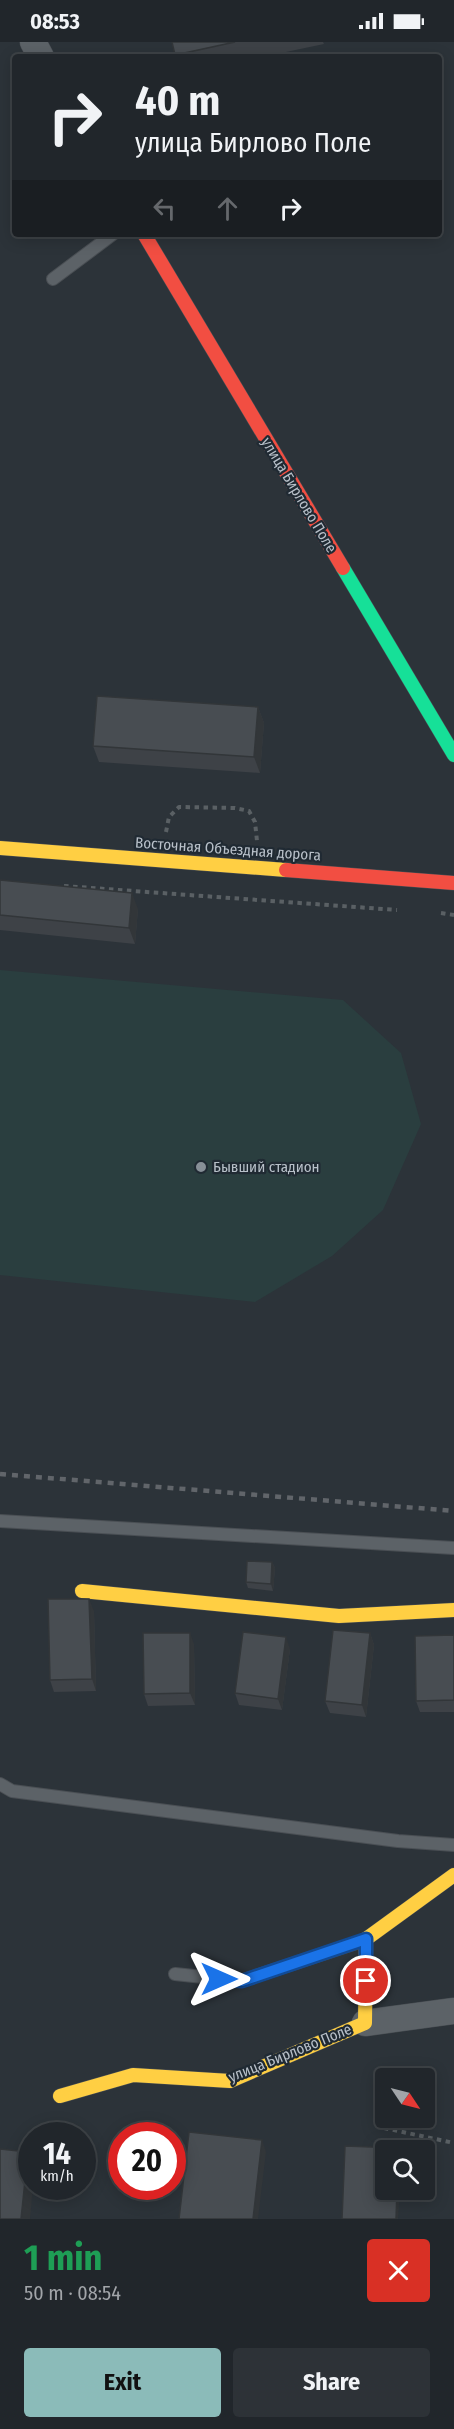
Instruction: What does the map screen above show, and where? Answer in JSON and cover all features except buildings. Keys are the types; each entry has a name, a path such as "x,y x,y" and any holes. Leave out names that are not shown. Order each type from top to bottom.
{"street":[{"name":"улица Бирлово Поле","path":"146,237 454,755"},
{"name":"Восточная Объездная дорога","path":"0,848 454,883"},
{"path":"82,1591 339,1616 454,1610"},
{"path":"366,1939 454,1875"},
{"name":"улица Бирлово Поле","path":"60,2096 133,2075 230,2081 365,2023 366,1939"},
{"path":"365,2023 454,2011"}],"lane":[{"path":"53,279 108,237"},
{"path":"0,1521 454,1548"},
{"path":"0,1784 12,1791 398,1841 454,1845"},
{"path":"175,1974 242,1981 366,1939"}],"path":[{"path":"165,861 166,826 179,807 235,808 249,811 255,822 260,868"},
{"path":"60,886 406,911"},
{"path":"429,913 454,915"},
{"path":"384,2128 454,2143"}],"green space":[{"name":"Бывший стадион","path":"0,970 343,1000 401,1053 421,1124 383,1210 332,1256 255,1302 0,1275"}],"railway":[{"path":"0,1474 454,1511"}],"traffic: fast":[{"path":"343,568 454,755"}],"traffic: slow":[{"path":"0,848 286,870"},
{"path":"82,1591 339,1616 454,1610"},
{"path":"60,2096 133,2075 230,2081 365,2023 366,1939 454,1875"}],"traffic: jam":[{"path":"146,237 343,568"},
{"path":"286,870 454,883"}],"place":[{"name":"Бывший стадион","path":"201,1167"}],"route":[{"path":"219,1979 242,1981 366,1939 366,1981"}]}
